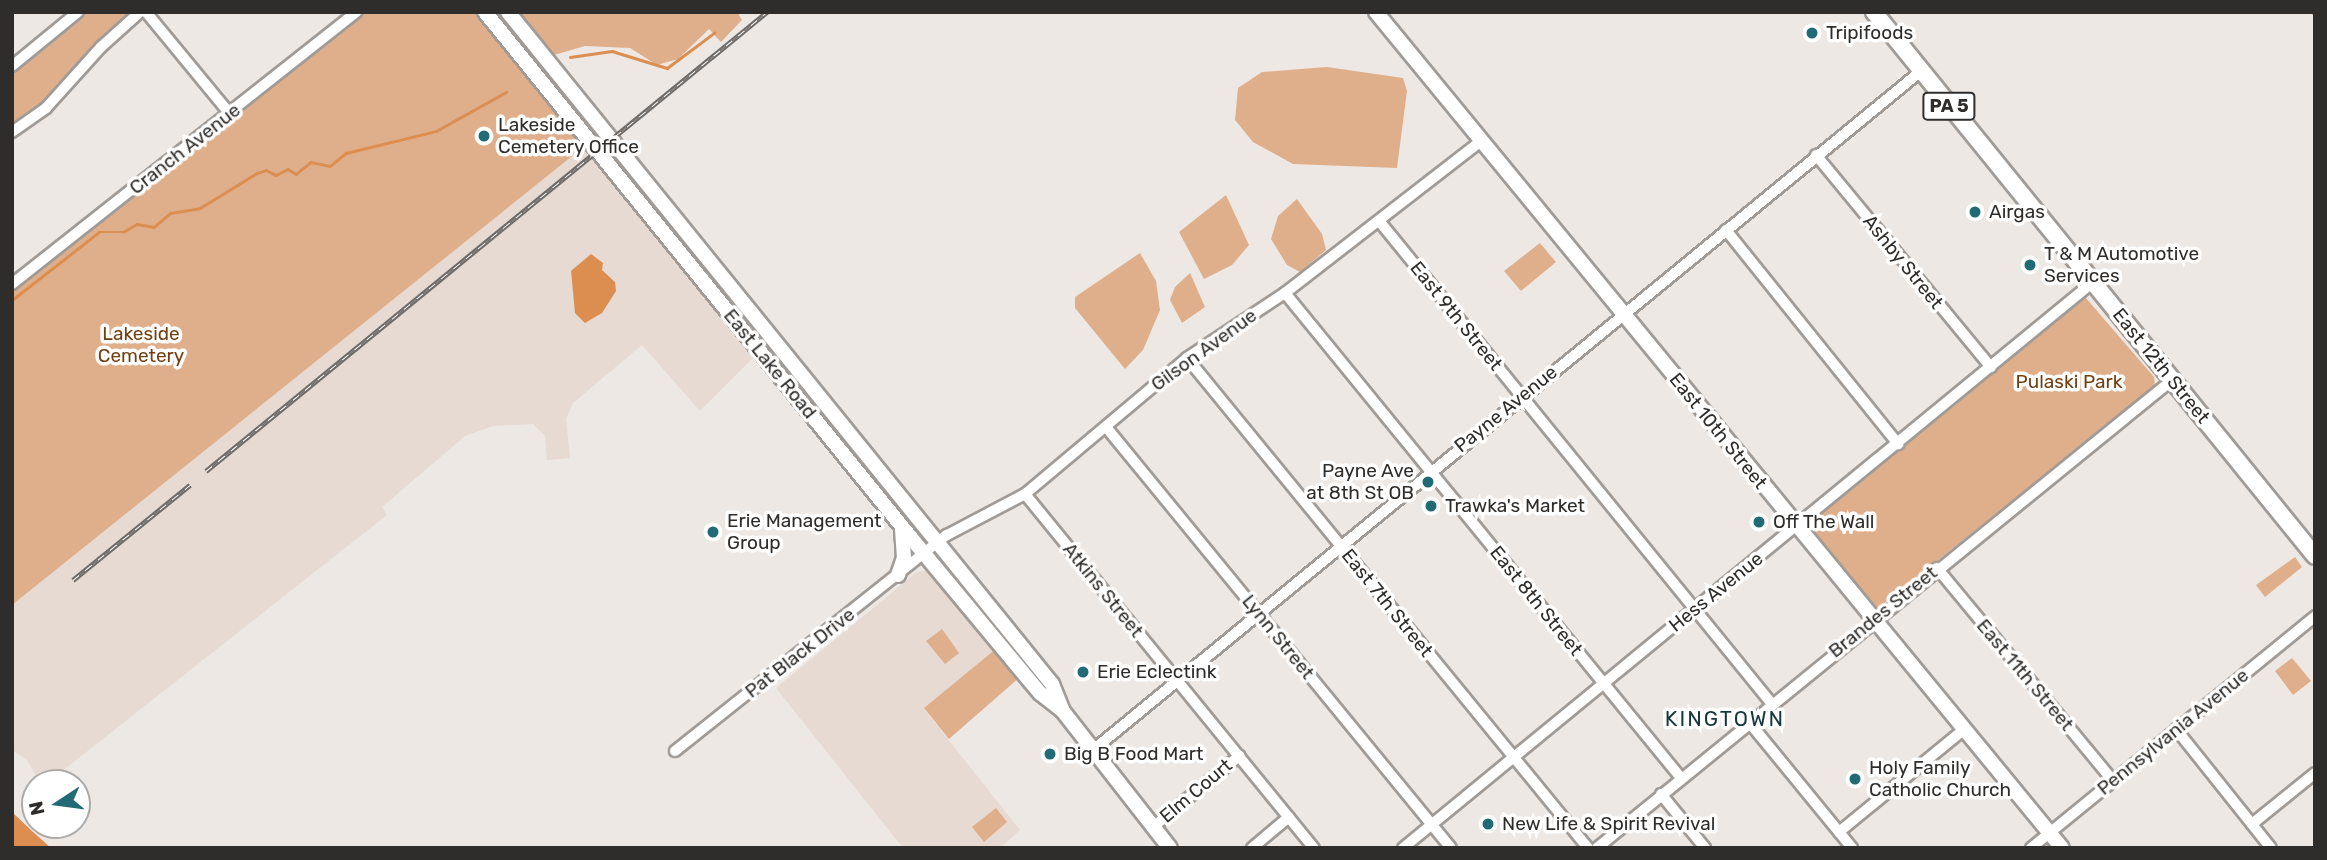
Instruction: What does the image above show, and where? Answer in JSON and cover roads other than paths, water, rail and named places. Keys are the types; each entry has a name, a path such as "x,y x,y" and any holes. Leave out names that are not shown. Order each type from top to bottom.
{"main road":[{"name":"East Lake Road","path":"485,12 924,554 1040,693 1062,710 1170,848"},
{"name":"East Lake Road","path":"508,12 1052,684 1062,710"},
{"name":"East 10th Street","path":"1376,12 2062,848"},
{"name":"East 12th Street","path":"1874,12 2315,556"},
{"path":"898,575 904,558 902,527"}],"street":[{"path":"12,66 78,12"},
{"path":"12,132 46,108 101,47 140,12"},
{"path":"146,12 230,114"},
{"name":"Cranch Avenue","path":"12,284 356,12"},
{"name":"Payne Avenue","path":"1093,750 1339,544 1921,71"},
{"name":"Gilson Avenue","path":"924,554 937,543 1025,495 1187,358 1285,293 1380,222 1481,141"},
{"name":"Ashby Street","path":"1816,155 1991,367"},
{"name":"East 9th Street","path":"1380,222 1772,704"},
{"path":"1726,230 1898,444"},
{"name":"Hess Avenue","path":"1403,848 2093,282"},
{"name":"East 8th Street","path":"1285,293 1681,778"},
{"name":"East 7th Street","path":"1187,358 1588,848"},
{"name":"Brandes Street","path":"1597,848 1937,568 2172,380"},
{"name":"Lynn Street","path":"1106,427 1451,848"},
{"name":"Atkins Street","path":"1025,495 1314,848"},
{"name":"Pat Black Drive","path":"675,751 924,554"},
{"name":"East 11th Street","path":"1937,568 2113,781"},
{"name":"Pennsylvania Avenue","path":"2031,848 2315,616"},
{"path":"1749,722 1852,848"},
{"path":"2176,729 2272,848"},
{"path":"1839,832 1963,730"},
{"name":"Elm Court","path":"1153,827 1239,756"},
{"path":"2252,824 2315,773"},
{"path":"1661,794 1705,848"},
{"path":"1252,848 1289,817"}],"waterway":[{"path":"570,57 612,51 667,68 714,33"},
{"path":"12,300 99,232 123,232 137,224 154,227 170,213 200,208 266,170 276,175 288,169 296,174 311,162 330,166 346,153 436,131 506,92"}],"railway":[{"path":"206,471 767,12"},
{"path":"73,580 190,485"}],"place":[{"name":"Tripifoods","path":"1812,33"},
{"name":"Lakeside Cemetery Office","path":"484,136"},
{"name":"Airgas","path":"1975,212"},
{"name":"T & M Automotive Services","path":"2030,265"},
{"name":"Payne Ave at 8th St OB","path":"1428,482"},
{"name":"Trawka's Market","path":"1431,506"},
{"name":"Off The Wall","path":"1759,522"},
{"name":"Erie Management Group","path":"713,532"},
{"name":"Erie Eclectink","path":"1083,672"},
{"name":"Big B Food Mart","path":"1050,754"},
{"name":"Holy Family Catholic Church","path":"1855,779"},
{"name":"New Life & Spirit Revival","path":"1488,824"}],"district":[{"name":"KINGTOWN","path":"1725,719"}],"park label":[{"name":"Lakeside Cemetery","path":"141,345"},
{"name":"Pulaski Park","path":"2069,382"}]}
